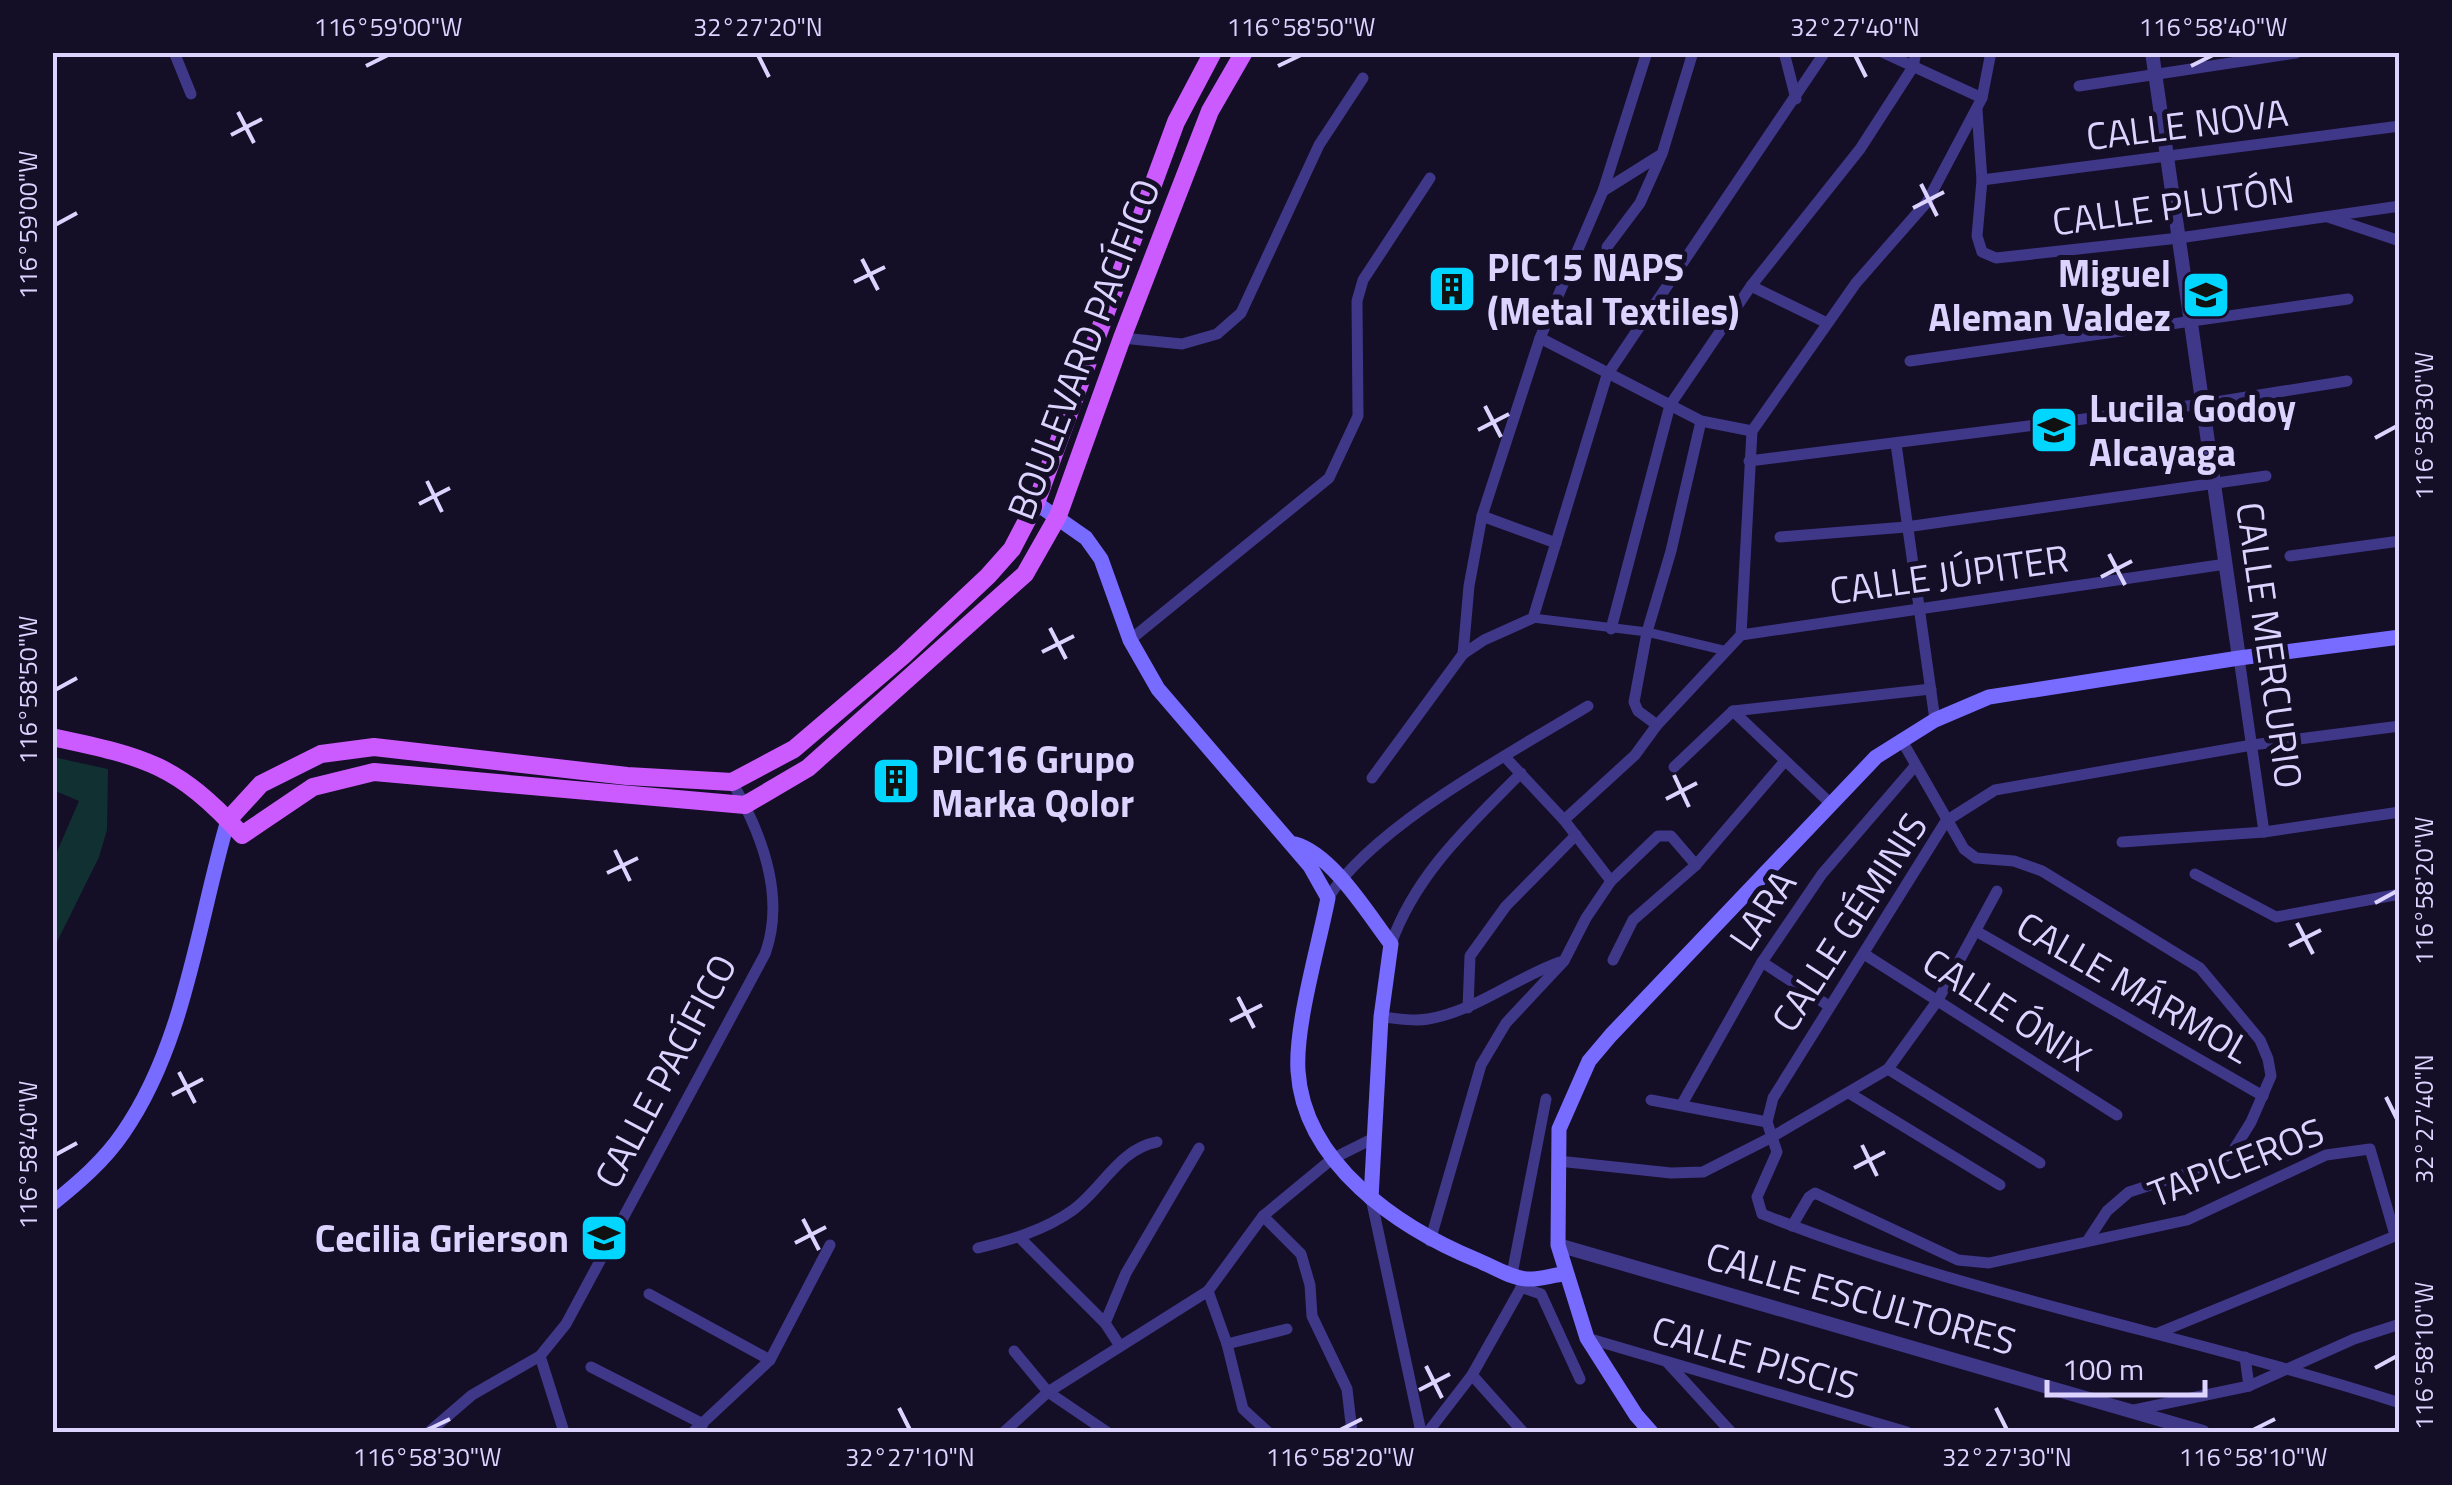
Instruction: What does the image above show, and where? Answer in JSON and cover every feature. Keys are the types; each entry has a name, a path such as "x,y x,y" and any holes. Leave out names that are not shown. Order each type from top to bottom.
{"main road":[{"name":"BOULEVARD PACÍFICO","path":"732,782 794,749 902,656 1012,549 1036,503 1176,122 1213,52"},
{"name":"BOULEVARD PACÍFICO","path":"745,805 808,768 1025,574 1058,516 1210,111 1244,52"},
{"path":"1036,503 1086,538 1101,559 1130,640 1158,689 1310,866 1328,898 1300,1039 1298,1069 1303,1099 1332,1159 1371,1198 1430,1241 1520,1280 1564,1274"},
{"path":"1651,1432 1587,1338 1564,1274 1558,1246 1559,1128 1589,1061 1830,802 1901,739 1989,698 2400,637"},
{"path":"52,737 124,752 164,767 198,790 242,835"},
{"path":"52,1204 101,1160 140,1105 192,972 228,820 261,784 322,754 374,747 628,776 732,782"},
{"path":"219,850 313,787 374,772 745,805"},
{"path":"1290,842 1306,847 1340,879 1391,944 1380,1017 1371,1198"}],"street":[{"path":"174,52 191,94"},
{"path":"1463,654 1469,586 1482,516 1540,338 1602,192 1647,52"},
{"path":"1607,247 1640,203 1662,154 1693,52"},
{"path":"1784,52 1796,99"},
{"path":"1533,618 1607,375 1825,52"},
{"path":"1882,52 1979,102"},
{"path":"1611,629 1670,404 1751,286 1860,149 1912,66 1916,52"},
{"path":"1564,820 1634,755 1741,634 1752,430 1856,283 1927,202 1979,102 1991,52"},
{"name":"CALLE MERCURIO","path":"2152,52 2264,832"},
{"path":"2079,86 2296,53"},
{"path":"1122,338 1182,344 1217,334 1240,313 1319,146 1363,78"},
{"name":"CALLE PLUTÓN","path":"1979,102 1982,180 1977,236 1982,252 1996,258 2179,238 2400,206"},
{"name":"CALLE NOVA","path":"1982,180 2400,126"},
{"path":"1602,192 1662,154"},
{"path":"1130,640 1329,478 1358,416 1357,301 1363,280 1430,178"},
{"path":"2321,215 2400,242"},
{"path":"1751,286 1827,322"},
{"path":"1910,362 2348,299"},
{"path":"1540,338 1702,421 1752,430"},
{"path":"1749,461 2202,404 2347,381"},
{"path":"1658,725 1638,710 1634,702 1647,632 1702,421"},
{"path":"1896,444 1935,720"},
{"path":"1780,538 1906,527 2266,476"},
{"path":"1482,516 1556,543"},
{"path":"2290,556 2400,540"},
{"name":"CALLE JÚPITER","path":"1741,634 2226,564"},
{"path":"1372,778 1463,654 1533,618 1647,632 1728,652"},
{"path":"1674,766 1733,711 1931,689"},
{"path":"1328,898 1340,879 1366,854 1434,803 1588,706"},
{"path":"1733,711 1830,802"},
{"name":"CALLE GÉMINIS","path":"1767,1122 1773,1098 1946,821 1995,790 2252,745 2400,726"},
{"path":"1901,739 1964,849 1976,858 2014,861 2042,871 2200,968 2260,1040 2268,1058 2270,1076 2263,1096 2233,1151 2213,1165 2128,1192 2107,1211 2088,1240"},
{"path":"1505,757 1564,820 1611,881"},
{"path":"1612,960 1634,920 1696,865 1784,762"},
{"name":"LARA","path":"1682,1104 1762,962 1822,874 1915,766"},
{"path":"1391,944 1401,915 1438,858 1521,773"},
{"name":"CALLE PACÍFICO","path":"540,1356 582,1296 765,954 772,923 767,863 732,782"},
{"path":"2122,842 2264,832 2400,812"},
{"path":"1430,1241 1481,1065 1506,1022 1564,961 1611,881 1664,834 1672,836 1696,865"},
{"path":"1468,1008 1470,956 1506,906 1576,835"},
{"path":"2195,874 2276,916 2400,894"},
{"path":"1558,1160 1671,1173 1703,1172 1888,1069 1938,1000 1997,891"},
{"name":"CALLE MÁRMOL","path":"1976,931 2263,1096"},
{"name":"CALLE ÓNIX","path":"1864,954 2117,1116"},
{"path":"1380,1017 1426,1020 1468,1008 1530,973 1564,961"},
{"path":"1762,962 1829,1006"},
{"path":"1888,1069 2040,1163"},
{"path":"1849,1092 2000,1185"},
{"path":"1425,1432 1472,1375 1520,1280 1546,1099"},
{"path":"1652,1100 1767,1122 1777,1152 1757,1197 1762,1214 1932,1272 2292,1368 2400,1403"},
{"path":"1004,1432 1048,1392 1208,1291 1263,1216 1332,1159 1374,1138"},
{"path":"978,1248 1020,1238 1074,1210 1137,1146 1157,1142"},
{"path":"1105,1323 1126,1273 1199,1148"},
{"name":"TAPICEROS","path":"1792,1226 1815,1193 1958,1260 1988,1263 2187,1220 2326,1154 2370,1150 2397,1235"},
{"path":"1371,1198 1425,1432"},
{"path":"1263,1216 1301,1254 1310,1285 1312,1316 1346,1389 1352,1432"},
{"path":"2158,1333 2397,1235"},
{"path":"1020,1238 1105,1323 1120,1346"},
{"path":"591,1367 698,1428 770,1360 830,1245"},
{"name":"CALLE ESCULTORES","path":"1558,1246 2203,1432"},
{"path":"1932,1272 1941,1251"},
{"path":"1520,1280 1541,1294 1580,1379"},
{"path":"1208,1291 1243,1410 1268,1432"},
{"path":"649,1294 770,1360"},
{"path":"2133,1410 2249,1386 2354,1338 2400,1324"},
{"path":"1226,1344 1287,1329"},
{"name":"CALLE PISCIS","path":"1587,1338 1906,1432"},
{"path":"1014,1351 1048,1392 1107,1432"},
{"path":"429,1432 472,1394 540,1356 564,1432"},
{"path":"2245,1356 2249,1386"},
{"path":"1666,1362 1731,1432"},
{"path":"1472,1375 1523,1432"}],"green space":[{"path":"53,757 108,769 107,830 99,857 53,950 53,861 79,801 53,790"}],"place":[{"name":"PIC15 NAPS (Metal Textiles)","path":"1452,289"},
{"name":"Miguel Aleman Valdez","path":"2206,295"},
{"name":"Lucila Godoy Alcayaga","path":"2054,430"},
{"name":"PIC16 Grupo Marka Qolor","path":"896,781"},
{"name":"Cecilia Grierson","path":"604,1238"}]}
